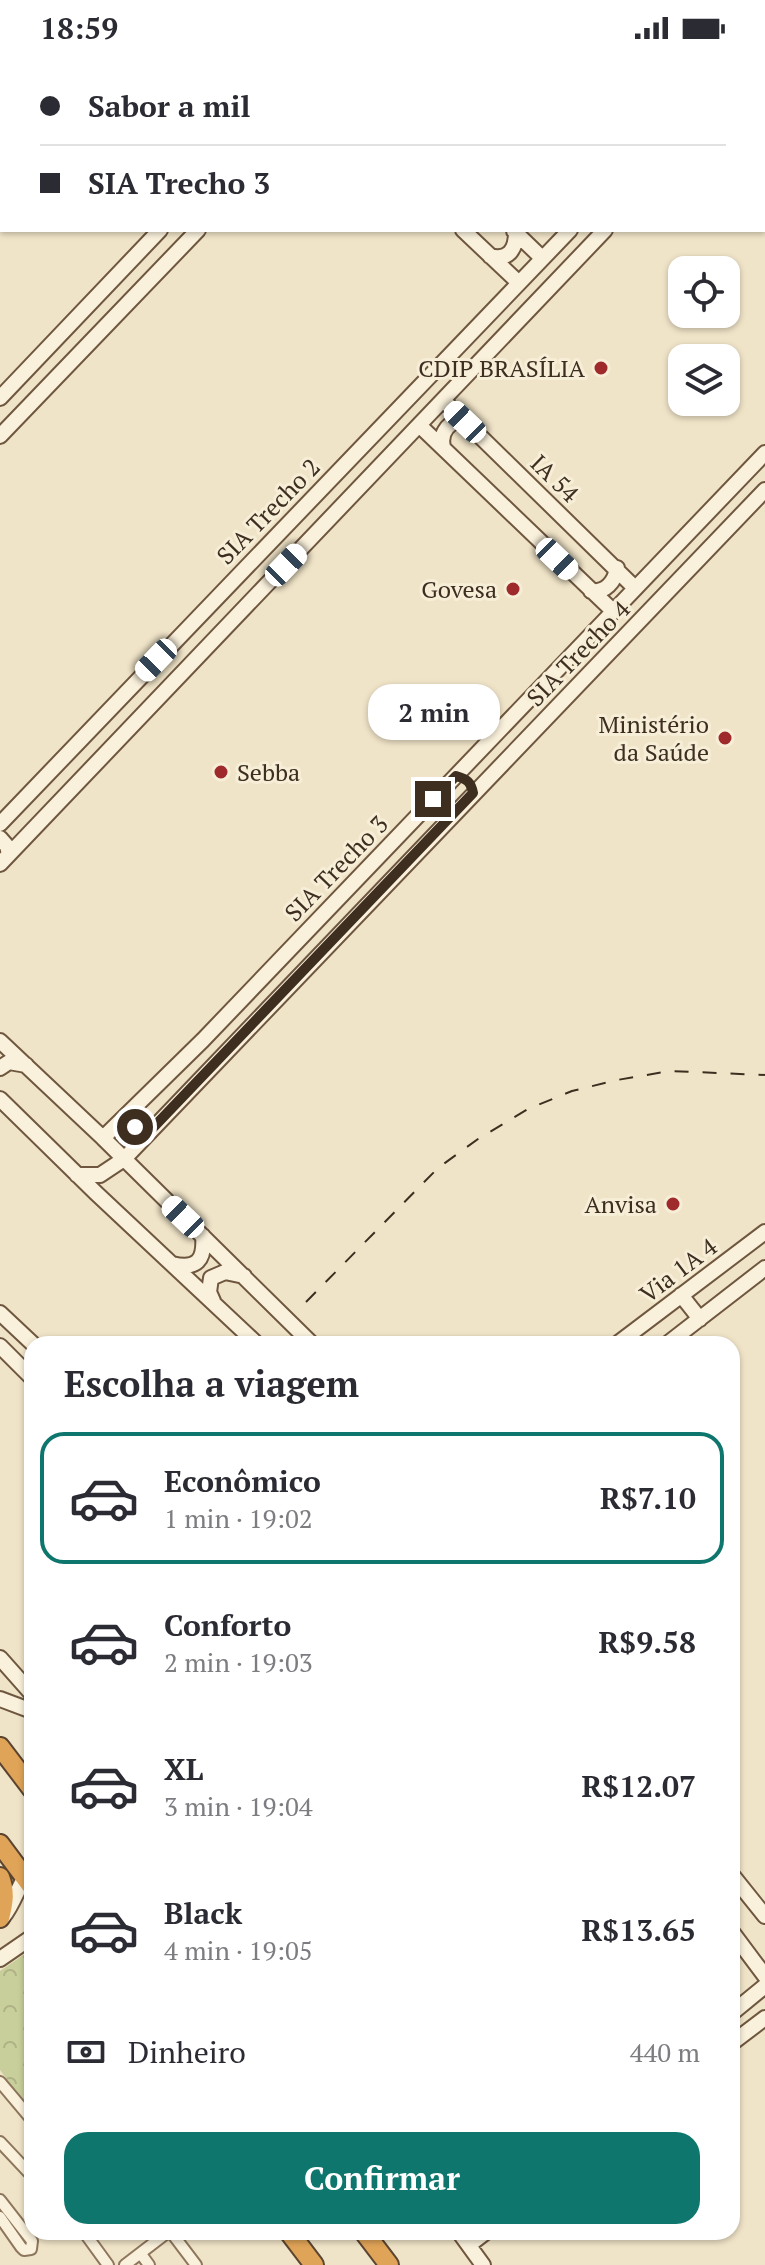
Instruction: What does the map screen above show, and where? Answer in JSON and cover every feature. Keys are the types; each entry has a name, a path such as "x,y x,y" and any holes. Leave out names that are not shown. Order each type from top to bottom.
{"highway":[{"path":"0,1747 24,1778"},
{"path":"0,1844 24,1871"},
{"path":"0,1877 5,1902 0,1919"},
{"path":"295,2240 314,2265"},
{"path":"369,2240 389,2265"}],"main road":[{"path":"0,398 158,232"},
{"path":"0,436 196,232"},
{"path":"465,232 518,282"},
{"path":"489,256 498,258 507,255 516,241 514,232"},
{"path":"515,232 542,258"},
{"path":"5,859 603,232"},
{"path":"566,233 562,249 574,262"},
{"name":"SIA Trecho 2","path":"0,824 566,233"},
{"path":"499,302 511,307 516,323"},
{"path":"68,329 74,340 87,345"},
{"path":"48,349 61,354 65,368"},
{"name":"IA 54","path":"443,400 635,588"},
{"path":"443,447 441,440 448,427 458,420 465,422"},
{"path":"419,425 612,610"},
{"name":"SIA Trecho 3","path":"103,1138 203,1040 765,453"},
{"name":"SIA Trecho 4","path":"124,1159 765,490"},
{"path":"263,550 266,566 280,571"},
{"path":"667,555 672,570 686,573"},
{"path":"591,591 597,592 608,586 617,568"},
{"path":"243,569 257,575 262,589"},
{"path":"572,653 588,676"},
{"path":"473,758 478,771 490,776"},
{"path":"456,776 469,781 473,793"},
{"path":"0,838 7,846 5,859"},
{"path":"203,1040 215,1047 219,1060"},
{"path":"0,1041 304,1336"},
{"path":"0,1068 9,1062 27,1065"},
{"path":"0,1099 248,1336"},
{"path":"128,1114 135,1127 148,1133"},
{"path":"77,1175 100,1175 124,1159"},
{"name":"Via 1A 4","path":"627,1336 765,1232"},
{"path":"172,1263 188,1266 199,1260 203,1253 203,1236"},
{"path":"678,1336 765,1268"},
{"path":"215,1306 209,1292 211,1278 225,1272 245,1276"},
{"path":"681,1295 700,1319"},
{"path":"0,1313 24,1336"},
{"path":"2,1352 24,1368"},
{"path":"0,1658 24,1685"},
{"path":"0,1699 24,1708"},
{"path":"0,1919 24,1885"},
{"path":"740,1885 765,1916"},
{"path":"0,1959 24,1942"},
{"path":"740,1943 765,1976"},
{"path":"740,2008 761,1995"},
{"path":"740,2037 765,2018"},
{"path":"465,2240 483,2265"},
{"path":"469,2245 476,2240"}],"street":[{"path":"1,2087 24,2111"},
{"path":"0,2142 24,2168"},
{"path":"0,2200 24,2231"},
{"path":"0,2217 24,2250 31,2249 31,2240"},
{"path":"90,2240 108,2265"},
{"path":"125,2265 159,2240"},
{"path":"176,2240 196,2265"},
{"path":"141,2254 149,2265"}],"green space":[{"path":"24,1954 24,2107 6,2088 9,2082 0,2070 0,1971"}],"railway":[{"path":"306,1302 438,1168 528,1109 572,1091 670,1071 765,1075"}],"place":[{"name":"CDIP BRASÍLIA","path":"601,368"},
{"name":"Govesa","path":"513,589"},
{"name":"Ministério da Saúde","path":"725,738"},
{"name":"Sebba","path":"221,772"},
{"name":"Anvisa","path":"673,1204"}],"route":[{"path":"135,1127 148,1133 473,793 472,785 456,776 433,799"}]}
